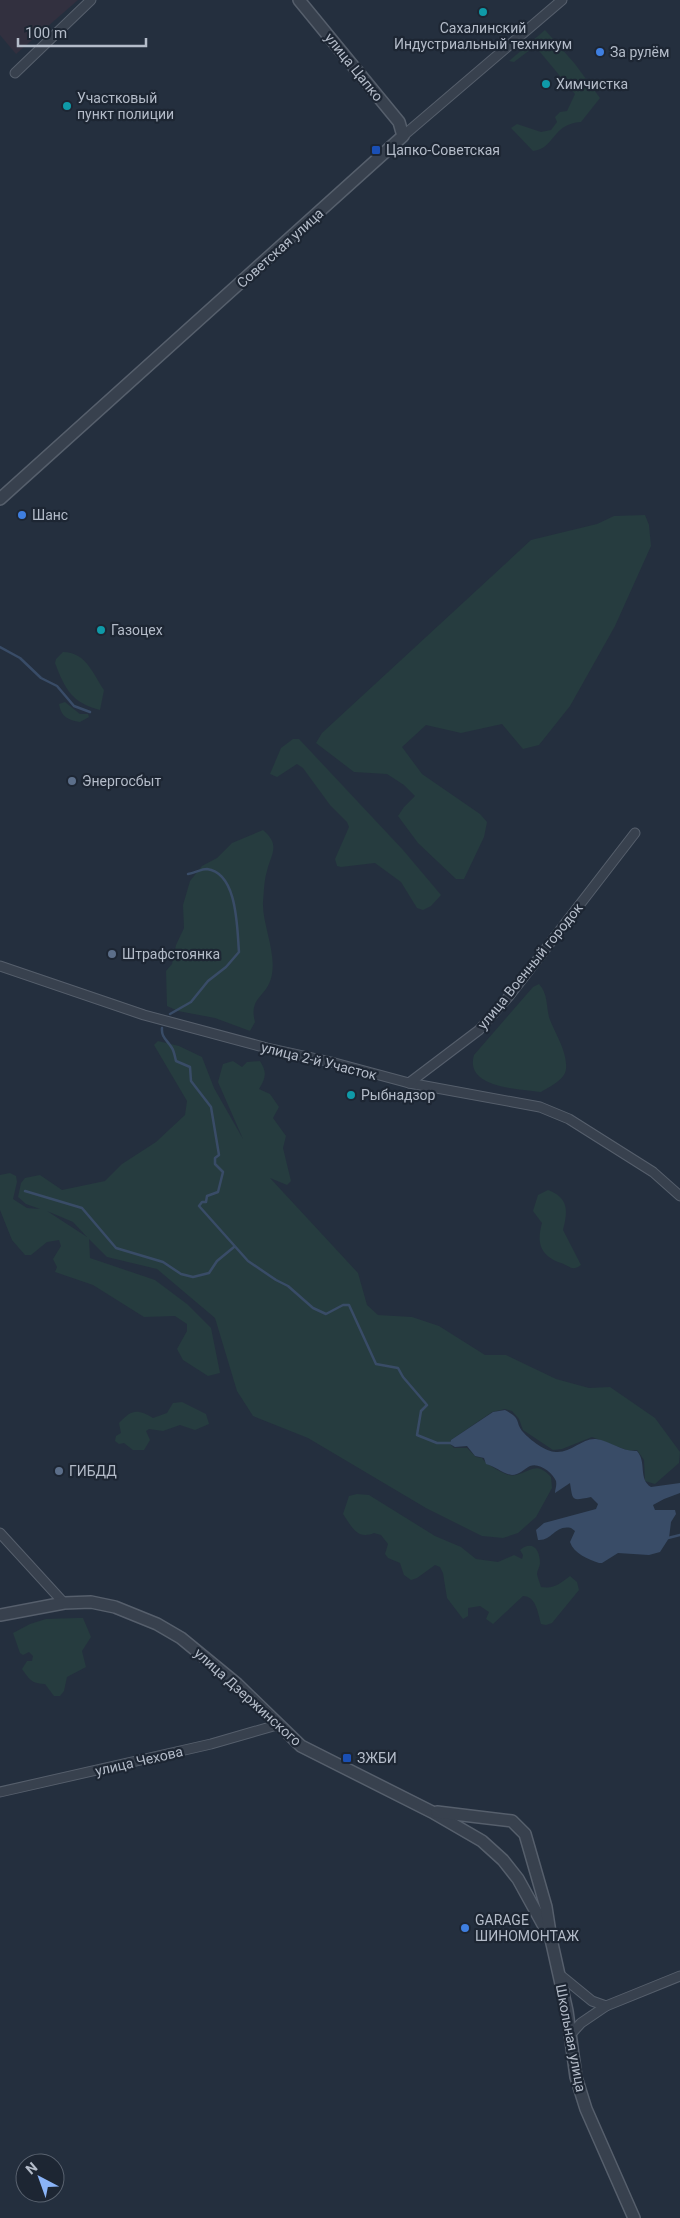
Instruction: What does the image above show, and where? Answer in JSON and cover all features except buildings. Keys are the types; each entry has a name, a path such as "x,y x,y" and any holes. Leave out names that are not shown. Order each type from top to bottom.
{"street":[{"path":"15,73 91,0"},
{"name":"улица Цапко","path":"299,0 399,122 403,136"},
{"name":"Советская улица","path":"0,499 403,136 562,0"},
{"name":"улица Военный городок","path":"409,1083 479,1030 510,995 635,834"},
{"name":"улица 2-й Участок","path":"0,966 144,1015 267,1048 409,1083 540,1107 569,1119 653,1172 680,1196"},
{"path":"0,1533 64,1603"},
{"name":"улица Дзержинского","path":"0,1615 64,1603 91,1602 116,1607 157,1624 181,1638 237,1684 277,1725 301,1746 432,1812 482,1841 503,1860 531,1901 551,1939"},
{"name":"улица Чехова","path":"0,1792 211,1744 277,1725"},
{"name":"улица Дзержинского","path":"432,1812 499,1818 512,1821 525,1834 546,1907 551,1939"},
{"name":"Школьная улица","path":"551,1939 571,2034 576,2077 586,2109 634,2218"},
{"path":"559,1974 592,2001 606,2006"},
{"path":"571,2034 581,2023 606,2006 680,1976"}],"shaded area":[{"path":"0,0 78,0 16,54 0,35"}],"green space":[{"path":"545,30 575,64 600,98 581,122 564,127 546,145 533,151 511,128 517,124 541,132 551,130 557,122 555,117 560,112 567,111 575,94 535,46 514,62 509,61"},
{"path":"645,515 649,525 651,546 615,626 570,706 539,745 523,749 502,724 461,733 426,725 402,747 422,774 480,814 487,822 484,837 464,879 456,879 418,843 398,816 415,796 404,785 387,774 354,772 316,743 322,733 531,540 597,524 614,516"},
{"path":"63,652 78,656 92,671 104,690 100,710 76,699 66,687 55,663 56,659"},
{"path":"65,702 80,714 88,714 89,717 80,722 66,717 61,712 59,704"},
{"path":"293,739 299,739 403,850 441,895 431,906 423,910 417,908 401,882 375,863 337,866 335,859 349,827 347,822 330,805 303,768 297,764 277,777 270,774 281,748"},
{"path":"263,830 269,835 273,845 265,878 263,910 273,965 270,982 254,1007 255,1022 250,1031 215,1018 178,1011 167,1006 166,971 172,964 176,945 184,928 183,905 190,881 202,866 217,858 232,843"},
{"path":"539,984 544,992 549,1017 565,1056 566,1069 563,1077 541,1092 508,1088 485,1080 477,1074 473,1066 474,1055 533,987"},
{"path":"158,1041 179,1046 202,1057 214,1088 243,1139 218,1082 223,1064 233,1061 242,1067 247,1062 260,1061 265,1075 259,1089 270,1094 279,1107 273,1118 286,1136 283,1148 291,1181 287,1185 270,1178 358,1273 367,1305 378,1315 412,1317 439,1326 485,1355 506,1355 556,1379 589,1388 610,1387 655,1418 680,1452 679,1463 655,1484 645,1481 644,1460 637,1450 629,1451 592,1437 562,1449 553,1450 523,1430 519,1419 512,1411 505,1409 492,1412 451,1440 450,1444 454,1448 467,1448 476,1457 482,1458 486,1463 507,1474 516,1475 534,1468 541,1469 551,1477 552,1488 536,1517 518,1533 503,1538 482,1536 426,1508 308,1438 253,1416 237,1391 215,1318 157,1269 107,1257 89,1239 90,1258 155,1280 187,1304 211,1328 220,1373 208,1376 183,1360 177,1349 187,1331 187,1324 175,1316 144,1317 93,1285 55,1272 57,1267 53,1259 61,1246 59,1240 47,1242 31,1255 25,1255 12,1240 0,1210 0,1175 10,1173 16,1176 17,1182 13,1199 27,1208 40,1209 26,1204 18,1197 21,1183 25,1178 40,1175 62,1190 105,1181 122,1164 156,1142 185,1115 187,1101 154,1045","holes":["47,1211 73,1222 87,1237"]},
{"path":"548,1190 560,1197 565,1206 566,1217 563,1230 581,1265 575,1268 571,1268 549,1257 540,1243 542,1223 533,1211 538,1195"},
{"path":"182,1402 206,1414 209,1424 195,1430 180,1425 163,1431 149,1429 146,1431 150,1440 144,1450 133,1450 124,1443 119,1444 115,1441 116,1436 121,1433 119,1423 127,1415 138,1412 153,1418 167,1413 173,1403"},
{"path":"357,1494 369,1495 435,1536 461,1547 476,1559 498,1562 514,1555 522,1559 523,1555 520,1550 524,1547 532,1546 537,1550 540,1558 537,1574 541,1587 553,1587 570,1576 577,1582 579,1590 552,1623 546,1625 541,1624 534,1602 523,1596 493,1624 486,1619 489,1612 480,1606 468,1608 468,1616 463,1619 447,1598 443,1573 440,1567 435,1565 411,1580 404,1575 400,1563 388,1558 385,1554 388,1544 381,1535 374,1533 363,1535 352,1528 343,1514 349,1496"},
{"path":"83,1618 91,1637 82,1651 86,1667 67,1677 64,1691 60,1696 54,1696 45,1684 31,1680 22,1669 27,1661 32,1661 33,1656 29,1652 23,1655 20,1653 13,1633 30,1624 46,1619"}],"water":[{"path":"505,1410 516,1418 520,1428 526,1435 538,1445 548,1450 561,1452 591,1439 601,1440 626,1450 637,1451 642,1460 643,1475 647,1484 651,1487 680,1483 680,1493 653,1505 655,1510 675,1510 676,1514 671,1522 669,1538 660,1552 649,1555 618,1553 599,1563 582,1556 575,1550 570,1542 575,1531 571,1528 561,1529 543,1540 538,1540 536,1530 544,1523 596,1509 598,1504 591,1497 574,1498 570,1483 555,1493 556,1481 549,1472 541,1467 530,1466 512,1475 486,1464 484,1458 475,1456 467,1446 455,1447 450,1444 451,1440 493,1412"}],"waterway":[{"path":"0,647 20,658 41,678 57,686 74,706 90,712"},
{"path":"170,1014 191,1002 208,981 226,967 239,952 234,903 225,880 217,873 207,869 188,874"},
{"path":"162,1028 163,1036 173,1049 176,1061 190,1067 191,1081 211,1107 219,1155 215,1158 215,1164 223,1172 218,1192 207,1196 206,1202 202,1202 199,1206 248,1261 288,1286 313,1308 326,1314 343,1305 349,1305 376,1364 398,1368 403,1377 427,1405 421,1411 417,1435 437,1443 452,1443"},
{"path":"25,1191 82,1208 116,1248 163,1262 181,1274 193,1277 209,1273 217,1261 234,1247"},
{"path":"668,1538 680,1535"}],"place":[{"name":"Сахалинский Индустриальный техникум","path":"483,12"},
{"name":"За рулём","path":"600,52"},
{"name":"Химчистка","path":"546,84"},
{"name":"Участковый пункт полиции","path":"67,106"},
{"name":"Цапко-Советская","path":"376,150"},
{"name":"Шанс","path":"22,515"},
{"name":"Газоцех","path":"101,630"},
{"name":"Энергосбыт","path":"72,781"},
{"name":"Штрафстоянка","path":"112,954"},
{"name":"Рыбнадзор","path":"351,1095"},
{"name":"ГИБДД","path":"59,1471"},
{"name":"ЗЖБИ","path":"347,1758"},
{"name":"GARAGE ШИНОМОНТАЖ","path":"465,1928"}]}
